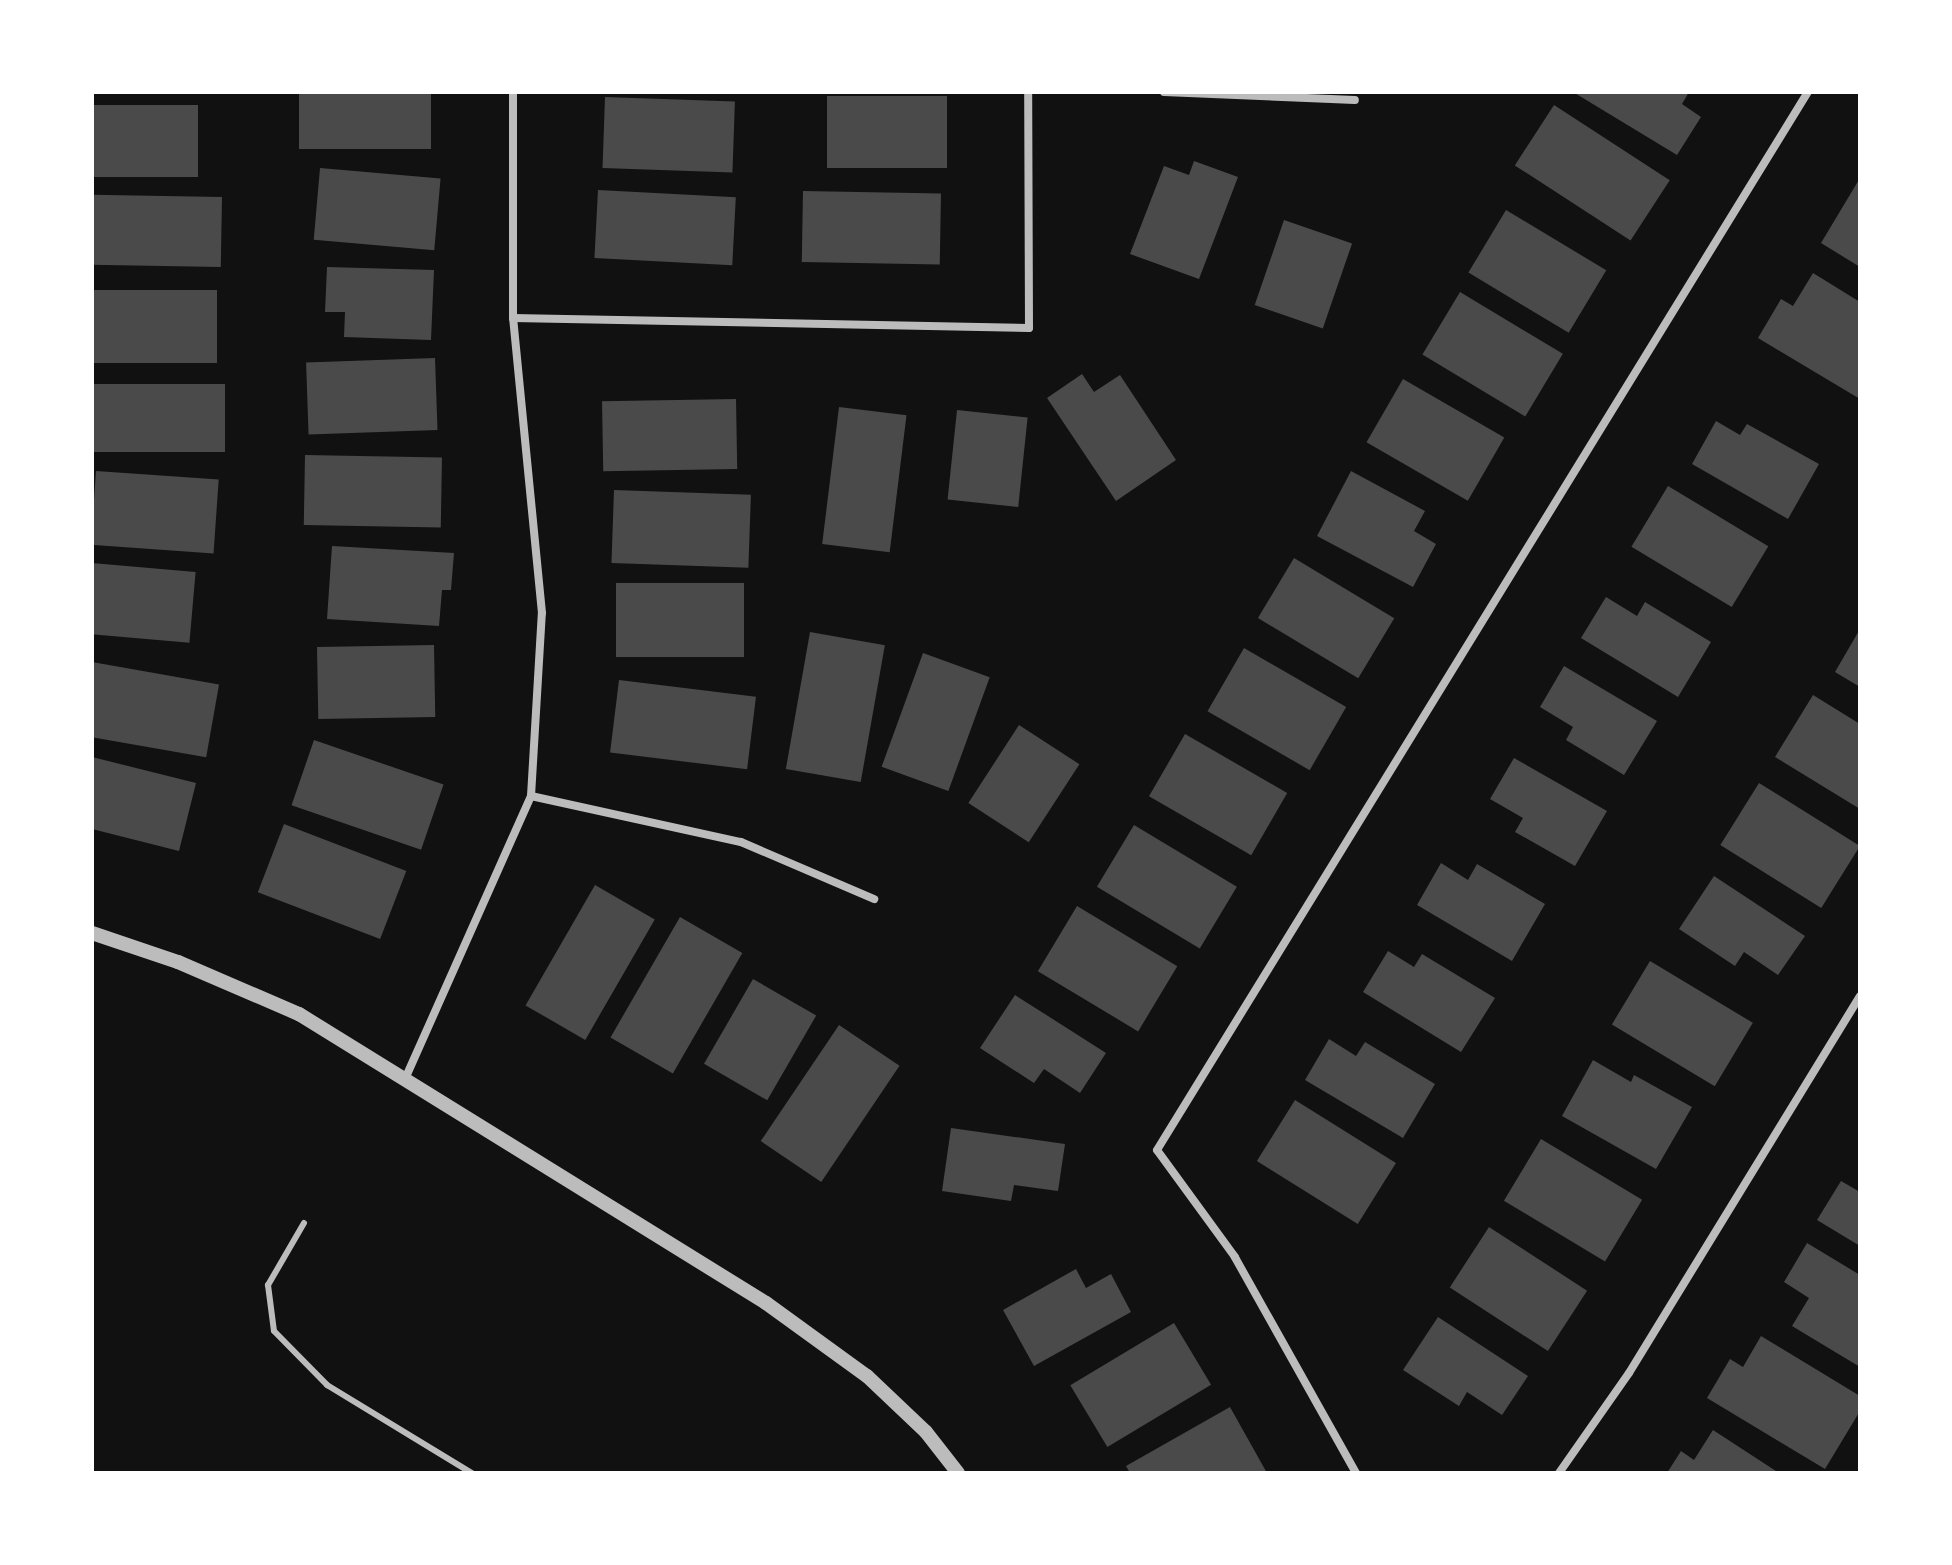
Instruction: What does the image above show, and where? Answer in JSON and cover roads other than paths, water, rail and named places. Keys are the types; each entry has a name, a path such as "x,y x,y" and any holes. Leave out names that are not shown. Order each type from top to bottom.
{"street":[{"path":"405,1079 531,796 542,613 513,318 513,92"},
{"path":"513,318 1029,328 1028,92"},
{"path":"1164,92 1355,100"},
{"path":"1356,1473 1235,1257 1157,1150 1808,92"},
{"path":"531,796 741,842 874,899"},
{"path":"92,933 178,962 299,1014 405,1079 834,1349 926,1432 958,1473"},
{"path":"1559,1473 1629,1373 1860,996"}],"lane":[{"path":"304,1223 268,1285 274,1331 327,1385 472,1473"}]}
